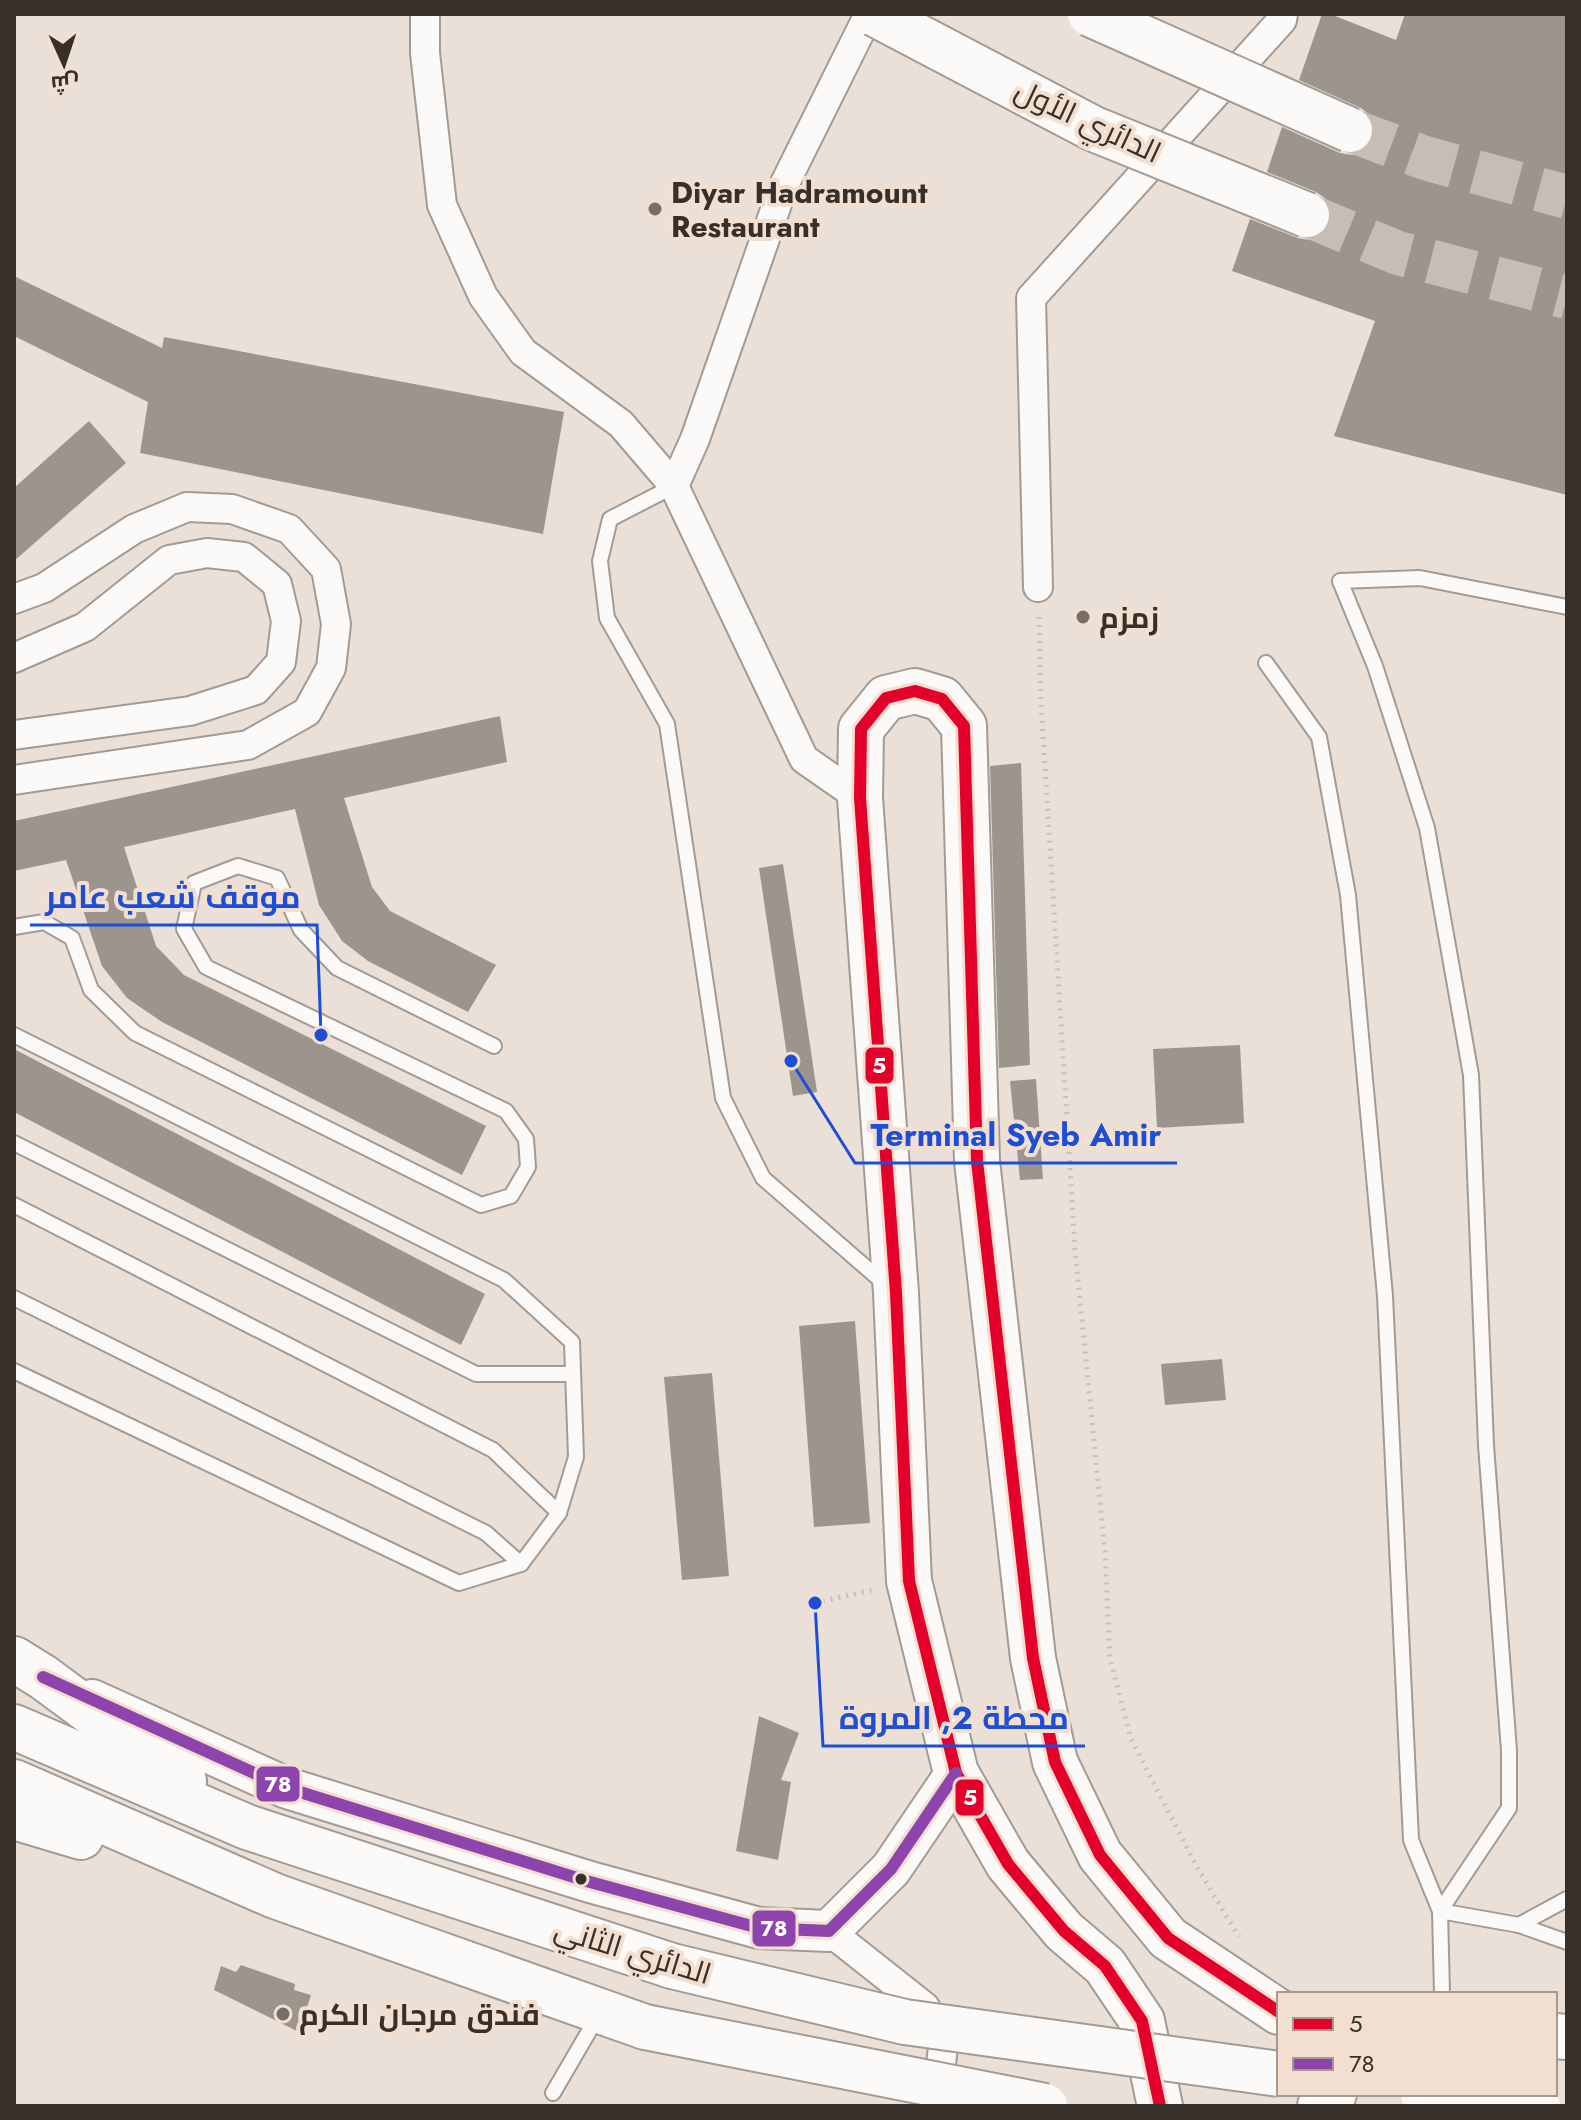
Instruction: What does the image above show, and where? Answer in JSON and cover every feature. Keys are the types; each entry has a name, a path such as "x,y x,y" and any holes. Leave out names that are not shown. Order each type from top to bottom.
{"main road":[{"name":"الدائري الأول","path":"875,14 1094,129 1307,215"},
{"path":"1090,14 1350,130"},
{"path":"1160,2106 1142,2021 1105,1966 1064,1931 1008,1864 956,1773 909,1581 896,1293 860,798 861,729 886,698 915,691 942,699 964,726 977,1161 1033,1658 1055,1762 1100,1855 1168,1938 1277,2011"},
{"path":"28,1668 247,1827"},
{"name":"الدائري الثاني","path":"14,1727 247,1827 672,1966 905,2022 1277,2074"},
{"path":"14,1782 275,1896"},
{"path":"14,1817 275,1896 645,2027 1045,2106"},
{"path":"1442,2096 1538,2106"}],"street":[{"path":"425,14 425,53 442,205 483,296 523,352 621,424 674,486 804,759 860,798"},
{"path":"674,486 695,439 783,187 869,14"},
{"path":"1038,587 1031,298 1282,20 1283,14"},
{"path":"14,599 44,588 134,529 187,507 232,509 289,529 326,569 336,624 331,668 307,712 248,745 14,780"},
{"path":"14,658 85,627 169,560 207,553 244,557 277,584 286,621 281,662 256,690 190,711 14,735"},
{"path":"28,1668 287,1788 590,1882 759,1928 829,1931 925,2007 943,2047 936,2106"},
{"path":"829,1931 891,1869 956,1773"}],"lane":[{"path":"674,486 610,519 600,561 607,618 667,724 723,1098 763,1178 896,1293"},
{"path":"1440,1911 1509,1808 1509,1751 1486,1445 1471,1075 1427,828 1375,666 1340,581 1420,578 1567,607"},
{"path":"1266,663 1319,737 1348,895 1385,1296 1411,1840 1440,1911 1442,1992"},
{"path":"14,927 44,922 72,938 91,990 135,1033 481,1205 511,1196 528,1167 526,1139 506,1111 206,967 184,929 194,883 238,866 277,878 301,930 337,968 494,1046"},
{"path":"14,1035 504,1280 572,1342 576,1457 559,1513 521,1564 459,1583 14,1371"},
{"path":"14,1143 476,1374 572,1374"},
{"path":"14,1205 493,1450 559,1513"},
{"path":"14,1298 486,1533 521,1564"},
{"path":"1519,1925 1567,1899"},
{"path":"1440,1911 1519,1925 1567,1942"},
{"path":"553,2093 600,2012"}],"path":[{"path":"1038,587 1041,717 1074,1234 1105,1553 1110,1659 1131,1739 1197,1867 1246,1949"},
{"path":"815,1603 909,1581"}],"building":[{"path":"1322,14 1330,14 1396,40 1405,14 1567,14 1567,495 1334,436 1375,321 1232,271 1250,219 1310,240 1322,235 1330,224 1332,211 1326,199 1267,172 1282,127 1340,153 1352,155 1364,151 1373,139 1375,127 1371,116 1361,108 1299,80"},
{"path":"14,276 162,348 164,337 564,412 543,534 140,453 148,402 14,336"},
{"path":"89,421 126,463 14,561 14,488"},
{"path":"500,716 507,762 344,798 372,887 390,911 496,965 468,1012 368,961 342,941 319,905 295,809 124,847 156,946 184,975 486,1126 462,1175 162,1022 127,998 102,966 66,860 14,871 14,821"},
{"path":"1021,763 1030,1065 999,1068 990,766"},
{"path":"783,864 817,1092 793,1096 759,868"},
{"path":"1240,1045 1244,1123 1157,1128 1153,1049"},
{"path":"14,1049 485,1294 461,1345 14,1112"},
{"path":"1036,1079 1043,1179 1020,1180 1010,1081"},
{"path":"855,1321 870,1523 814,1527 799,1326"},
{"path":"1222,1359 1226,1400 1165,1405 1161,1364"},
{"path":"712,1373 729,1576 682,1580 664,1377"},
{"path":"759,1716 799,1733 781,1780 791,1782 778,1860 736,1851"},
{"name":"فندق مرجان الكرم","path":"241,1965 295,1984 294,1990 311,1995 299,2032 214,1990 221,1966 236,1972"}],"tunnel":[{"path":"1350,130 1425,158 1567,197"},
{"path":"1307,215 1398,253 1567,297"}],"transit line":[{"name":"5","path":"1160,2106 1142,2021 1105,1966 1064,1931 1008,1864 956,1773 909,1581 896,1293 860,798 861,729 886,698 915,691 942,699 964,726 977,1161 1033,1658 1055,1762 1100,1855 1168,1938 1277,2011"},
{"name":"78","path":"43,1677 287,1788 590,1882 759,1928 829,1931 891,1869 956,1773"}],"place":[{"name":"Diyar Hadramount Restaurant","path":"655,209"},
{"name":"زمزم","path":"1083,617"},
{"name":"موقف شعب عامر","path":"321,1035"},
{"name":"Terminal Syeb Amir","path":"791,1061"},
{"name":"محطة 2, المروة","path":"815,1603"},
{"name":"فندق مرجان الكرم","path":"283,2014"}]}
